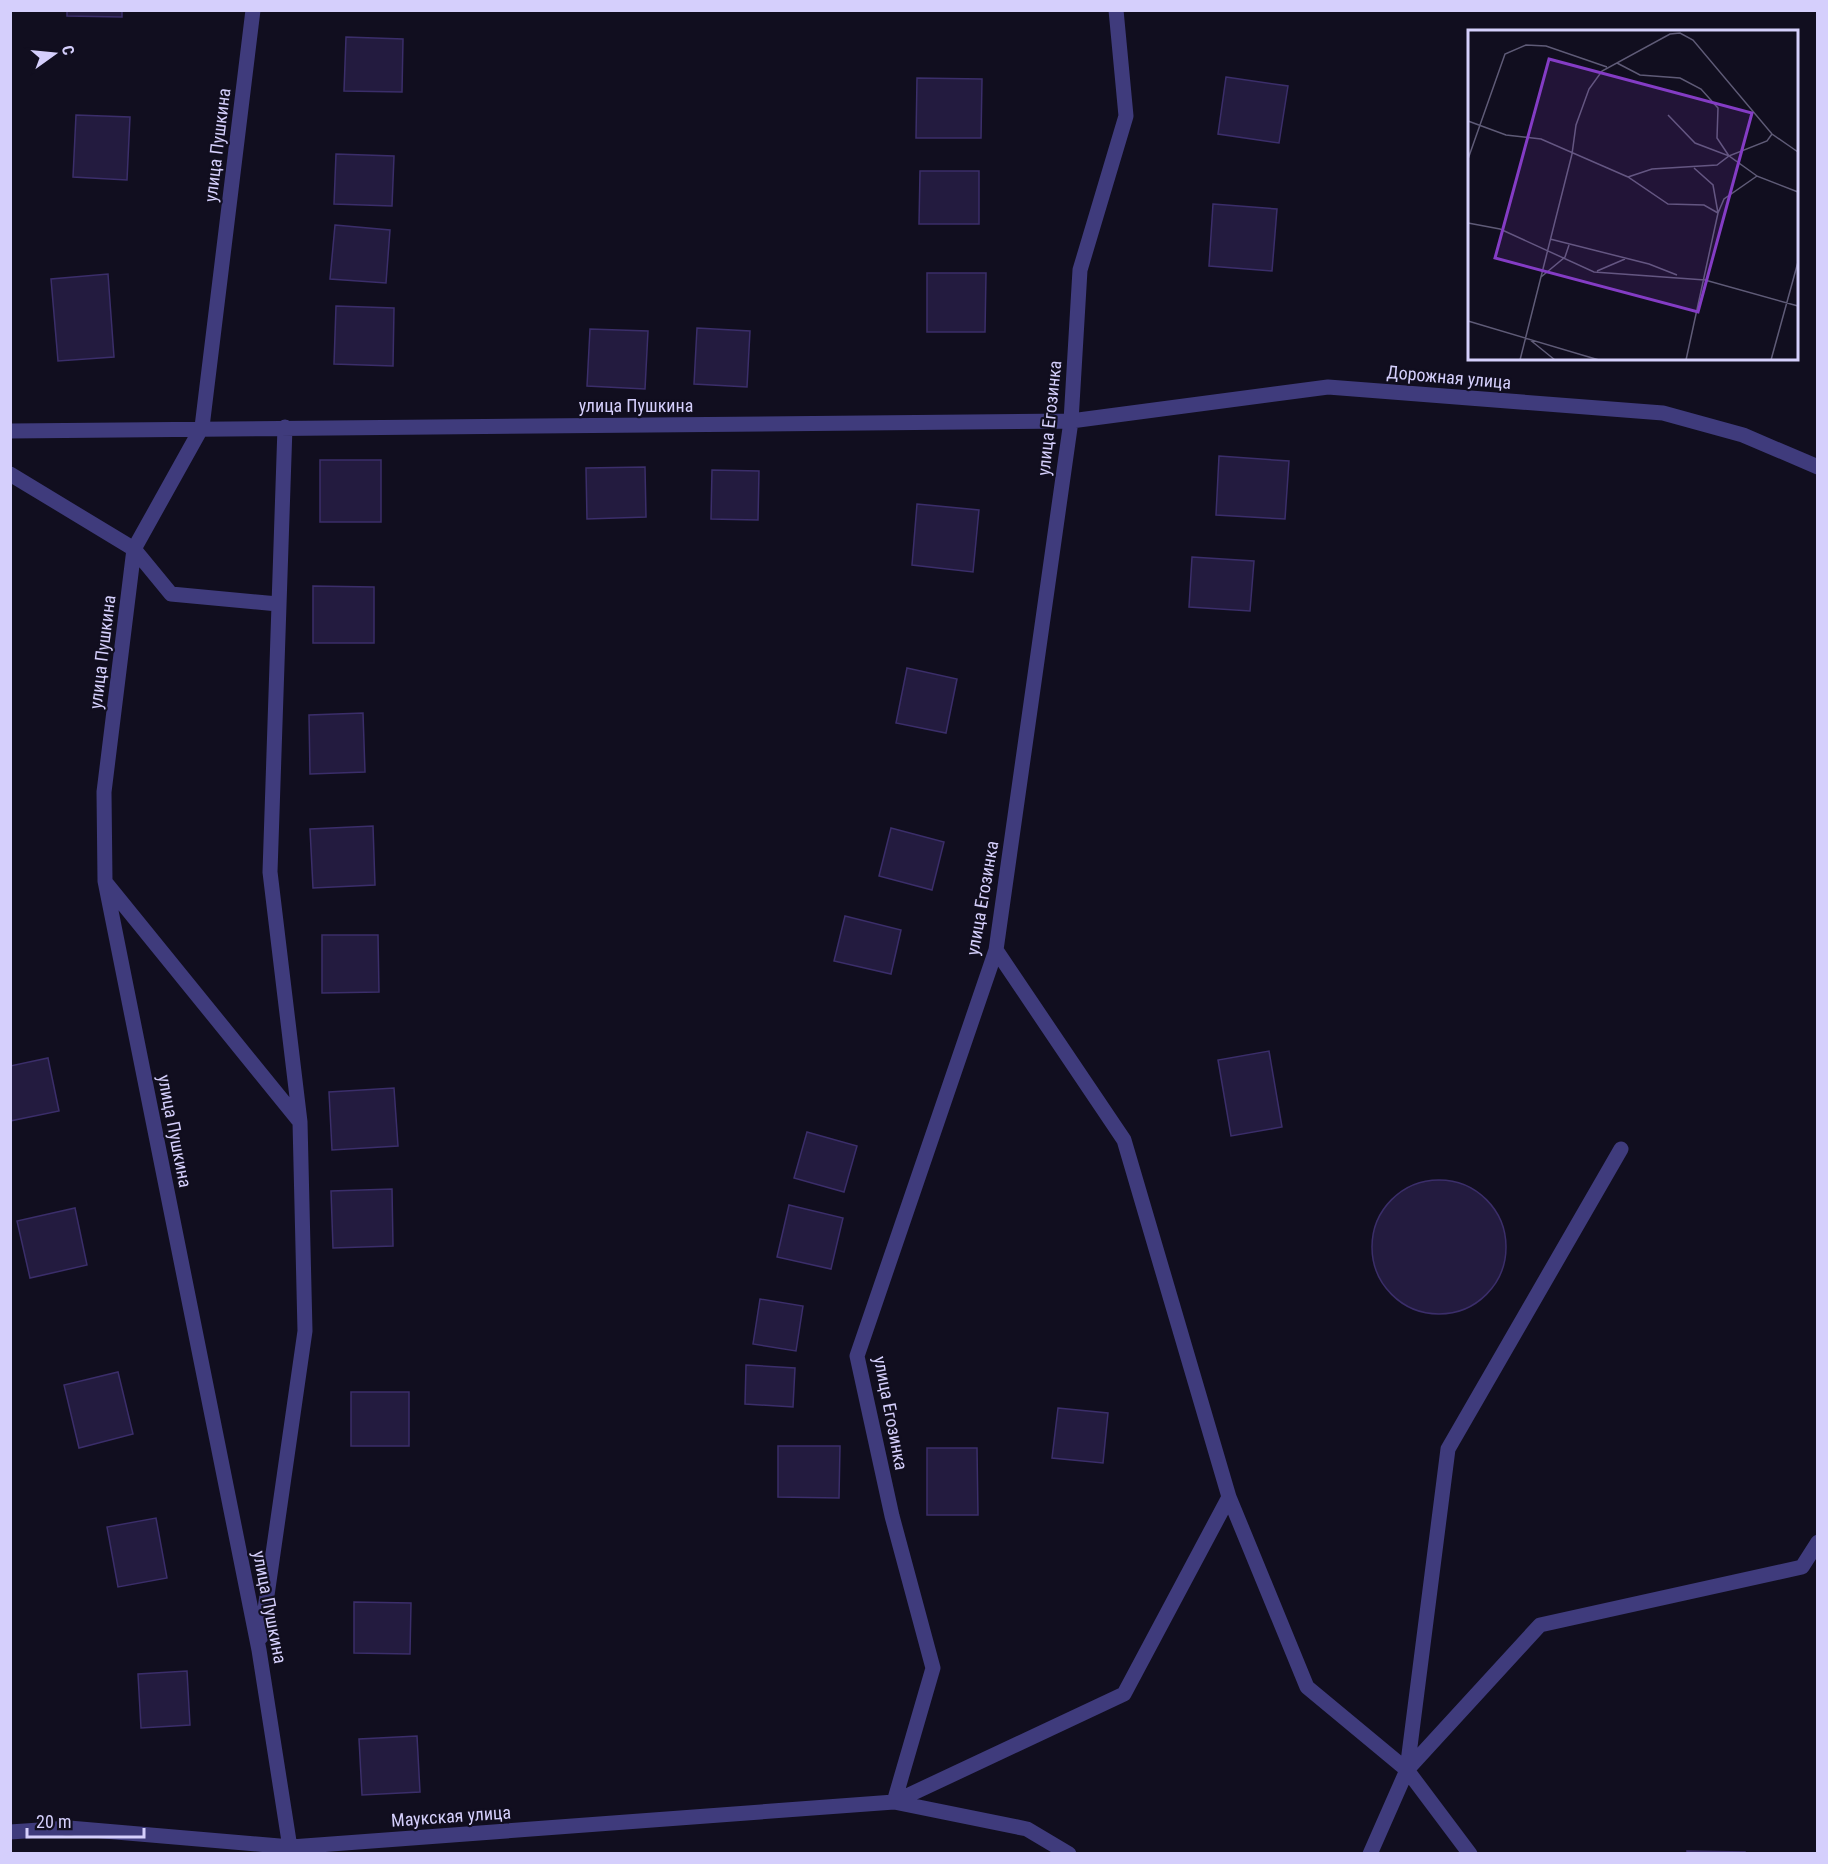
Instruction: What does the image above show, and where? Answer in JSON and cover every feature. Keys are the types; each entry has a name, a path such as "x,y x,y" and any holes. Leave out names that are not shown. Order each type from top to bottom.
{"street":[{"name":"улица Пушкина","path":"253,10 202,427 134,549 104,792 105,881 259,1650 291,1850"},
{"name":"улица Егозинка","path":"894,1803 933,1668 892,1516 857,1356 996,950 1071,421 1080,270 1126,116 1116,10"},
{"name":"Дорожная улица","path":"1071,421 1328,387 1663,413 1743,435 1818,467"},
{"name":"улица Пушкина","path":"202,427 1071,421"},
{"path":"10,430 202,427"},
{"path":"259,1650 305,1331 300,1122 270,872 285,427"},
{"path":"10,474 134,549 171,594 278,604"},
{"path":"105,881 300,1122"},
{"path":"996,950 1124,1140 1229,1497 1307,1687 1407,1770 1470,1854"},
{"path":"1370,1854 1407,1770 1448,1449 1621,1149"},
{"path":"894,1803 1124,1694 1229,1497"},
{"path":"1407,1770 1540,1625 1802,1567 1818,1542"},
{"path":"894,1803 1027,1829 1069,1854"},
{"name":"Маукская улица","path":"10,1832 69,1828 291,1850 894,1803"}],"building":[{"path":"67,10 122,10 122,17 67,16"},
{"path":"346,37 403,39 402,92 344,91"},
{"path":"1226,77 1288,86 1279,143 1218,134"},
{"path":"917,78 982,79 981,138 916,138"},
{"path":"76,115 130,117 127,180 73,177"},
{"path":"336,154 394,156 392,206 334,204"},
{"path":"920,171 979,171 979,224 919,224"},
{"path":"1213,204 1277,209 1272,271 1209,266"},
{"path":"335,225 390,230 386,283 330,279"},
{"path":"927,273 986,273 985,332 927,332"},
{"path":"108,274 114,357 58,361 51,279"},
{"path":"336,306 394,308 393,366 334,364"},
{"path":"697,328 750,331 747,387 694,384"},
{"path":"590,329 648,331 645,389 587,386"},
{"path":"1219,456 1289,461 1285,519 1216,515"},
{"path":"320,460 381,460 381,522 320,522"},
{"path":"645,467 646,517 587,519 586,468"},
{"path":"712,470 759,471 758,520 711,519"},
{"path":"917,504 979,510 973,572 912,565"},
{"path":"1192,557 1254,561 1250,611 1189,607"},
{"path":"313,586 374,587 374,643 313,643"},
{"path":"907,668 957,679 946,733 896,723"},
{"path":"363,713 365,772 310,774 309,715"},
{"path":"373,826 375,885 313,888 310,829"},
{"path":"891,828 944,842 932,890 879,876"},
{"path":"845,916 901,930 891,974 834,961"},
{"path":"322,935 378,935 379,992 322,993"},
{"path":"1269,1051 1282,1127 1231,1136 1218,1060"},
{"path":"48,1058 59,1111 10,1121 10,1066"},
{"path":"394,1088 398,1146 332,1150 329,1092"},
{"path":"807,1132 857,1146 844,1192 794,1178"},
{"path":"1439,1180 1465,1185 1487,1199 1501,1221 1506,1247 1501,1273 1487,1295 1465,1309 1439,1314 1413,1309 1391,1295 1377,1273 1372,1247 1377,1221 1391,1199 1413,1185"},
{"path":"392,1189 393,1246 333,1248 331,1191"},
{"path":"789,1205 843,1218 831,1269 777,1257"},
{"path":"75,1208 87,1265 30,1278 17,1221"},
{"path":"760,1299 803,1306 796,1351 753,1344"},
{"path":"746,1365 795,1368 793,1407 745,1404"},
{"path":"118,1372 133,1434 79,1448 64,1385"},
{"path":"351,1392 409,1392 409,1446 351,1446"},
{"path":"1058,1408 1108,1413 1103,1463 1052,1458"},
{"path":"778,1446 840,1446 839,1498 778,1497"},
{"path":"927,1448 977,1448 978,1515 927,1515"},
{"path":"156,1518 167,1578 118,1587 107,1527"},
{"path":"354,1602 411,1603 410,1654 354,1653"},
{"path":"187,1671 190,1725 141,1728 138,1674"},
{"path":"417,1736 420,1792 362,1795 359,1739"},
{"path":"1687,1851 1745,1852 1745,1854 1687,1854"}]}
